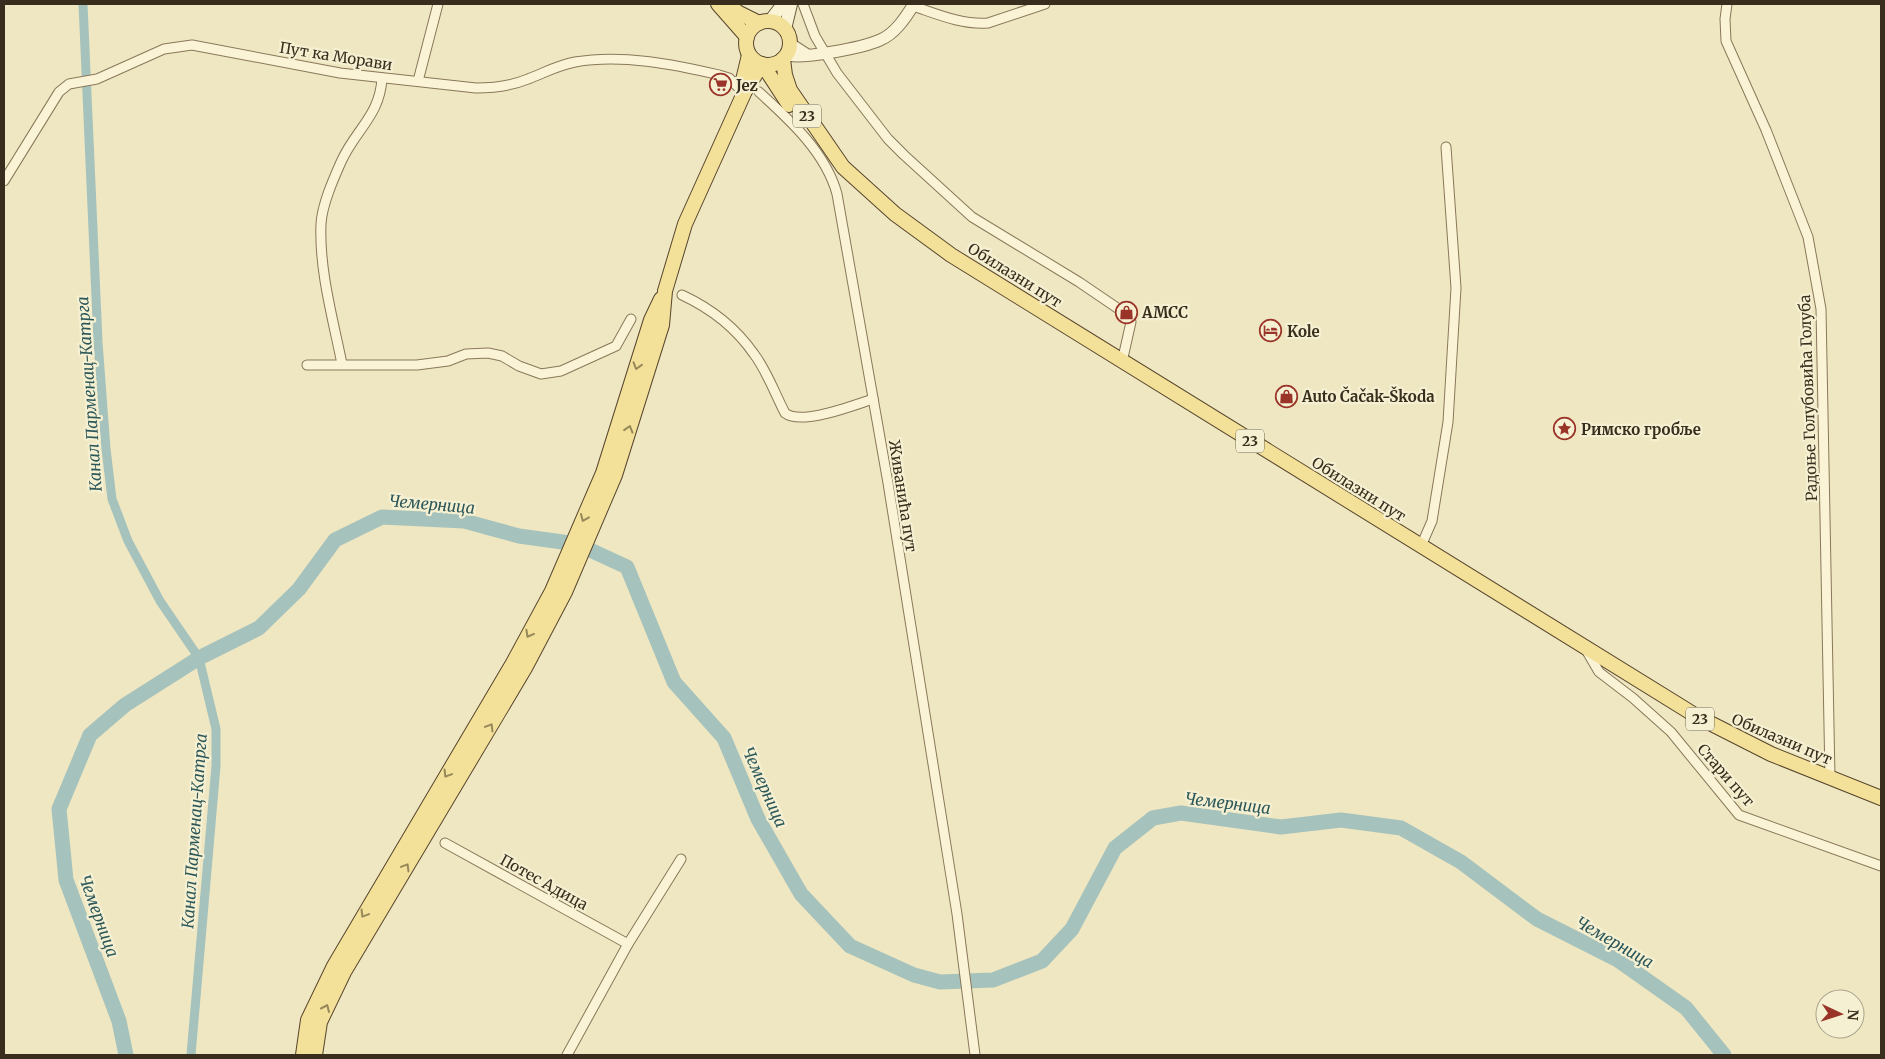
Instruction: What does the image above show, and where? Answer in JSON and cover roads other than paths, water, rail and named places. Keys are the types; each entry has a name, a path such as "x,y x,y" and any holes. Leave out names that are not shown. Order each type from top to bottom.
{"main road":[{"path":"718,4 746,37"},
{"path":"729,4 737,12 785,29 790,4"},
{"path":"749,90 743,80 749,55 746,48 746,37 752,27 764,22 783,4"},
{"name":"23","path":"785,29 785,75 790,90 835,166"},
{"path":"315,1055 320,1022 344,972 525,668 609,474 662,325 665,291 685,224 762,65 772,65 786,52"},
{"name":"23","path":"749,55 762,65 835,166"},
{"path":"749,90 765,86 780,92"},
{"name":"Обилазни пут","path":"835,166 924,236 1122,362 1721,731 1770,754 1881,798"},
{"path":"303,1055 308,1020 334,966 508,672 559,592"}],"street":[{"path":"418,81 438,4"},
{"path":"803,4 815,36 837,73 888,139 972,217 1079,282 1128,316 1131,322 1122,362"},
{"path":"786,52 800,57 806,54 825,53 881,40 894,31 914,5 964,23 979,24 1046,4"},
{"name":"Радоње Голубовића Голуба","path":"1727,4 1724,19 1726,41 1766,130 1808,237 1821,309 1830,778"},
{"name":"Пут ка Морави","path":"4,181 59,92 70,84 90,80 164,49 192,45 340,73 495,88 515,84 549,69 576,62 631,60 718,75"},
{"name":"Живанића пут","path":"718,75 729,78 749,90 799,132 835,166 838,194 960,932 975,1055"},
{"path":"342,364 326,279 321,222 340,163 349,146 374,112 381,92 382,78"},
{"path":"1420,546 1432,521 1449,413 1456,288 1446,147"},
{"path":"682,296 703,305 723,320 754,354 785,413 790,417 800,418 816,415 873,399"},
{"path":"307,365 417,364 448,361 466,354 488,353 502,356 519,366 541,374 560,371 616,346 631,319"},
{"name":"Стари пут","path":"1585,648 1599,672 1633,698 1671,732 1739,815 1881,866"},
{"name":"Потес Адица","path":"445,843 628,944"},
{"path":"567,1055 628,944 681,859"}],"waterway":[{"name":"Канал Парменац-Катрга","path":"83,4 98,342 106,449 112,499 128,541 160,601 199,658 216,729 216,766 191,1055"},
{"name":"Чемерница","path":"126,1055 119,1021 66,880 59,809 90,735 125,705 199,658 259,628 299,589 335,540 382,517 464,521 519,536 577,544 627,567 674,682 724,738 758,819 801,894 850,946 914,975 940,982 993,980 1042,961 1072,929 1115,848 1153,818 1181,813 1281,827 1341,820 1401,828 1461,862 1537,919 1618,960 1686,1008 1724,1055"}],"place":[{"name":"Jez","path":"720,85"},
{"name":"АМСС","path":"1126,312"},
{"name":"Kole","path":"1271,331"},
{"name":"Auto Čačak-Škoda","path":"1286,396"},
{"name":"Римско гробље","path":"1565,429"}]}
